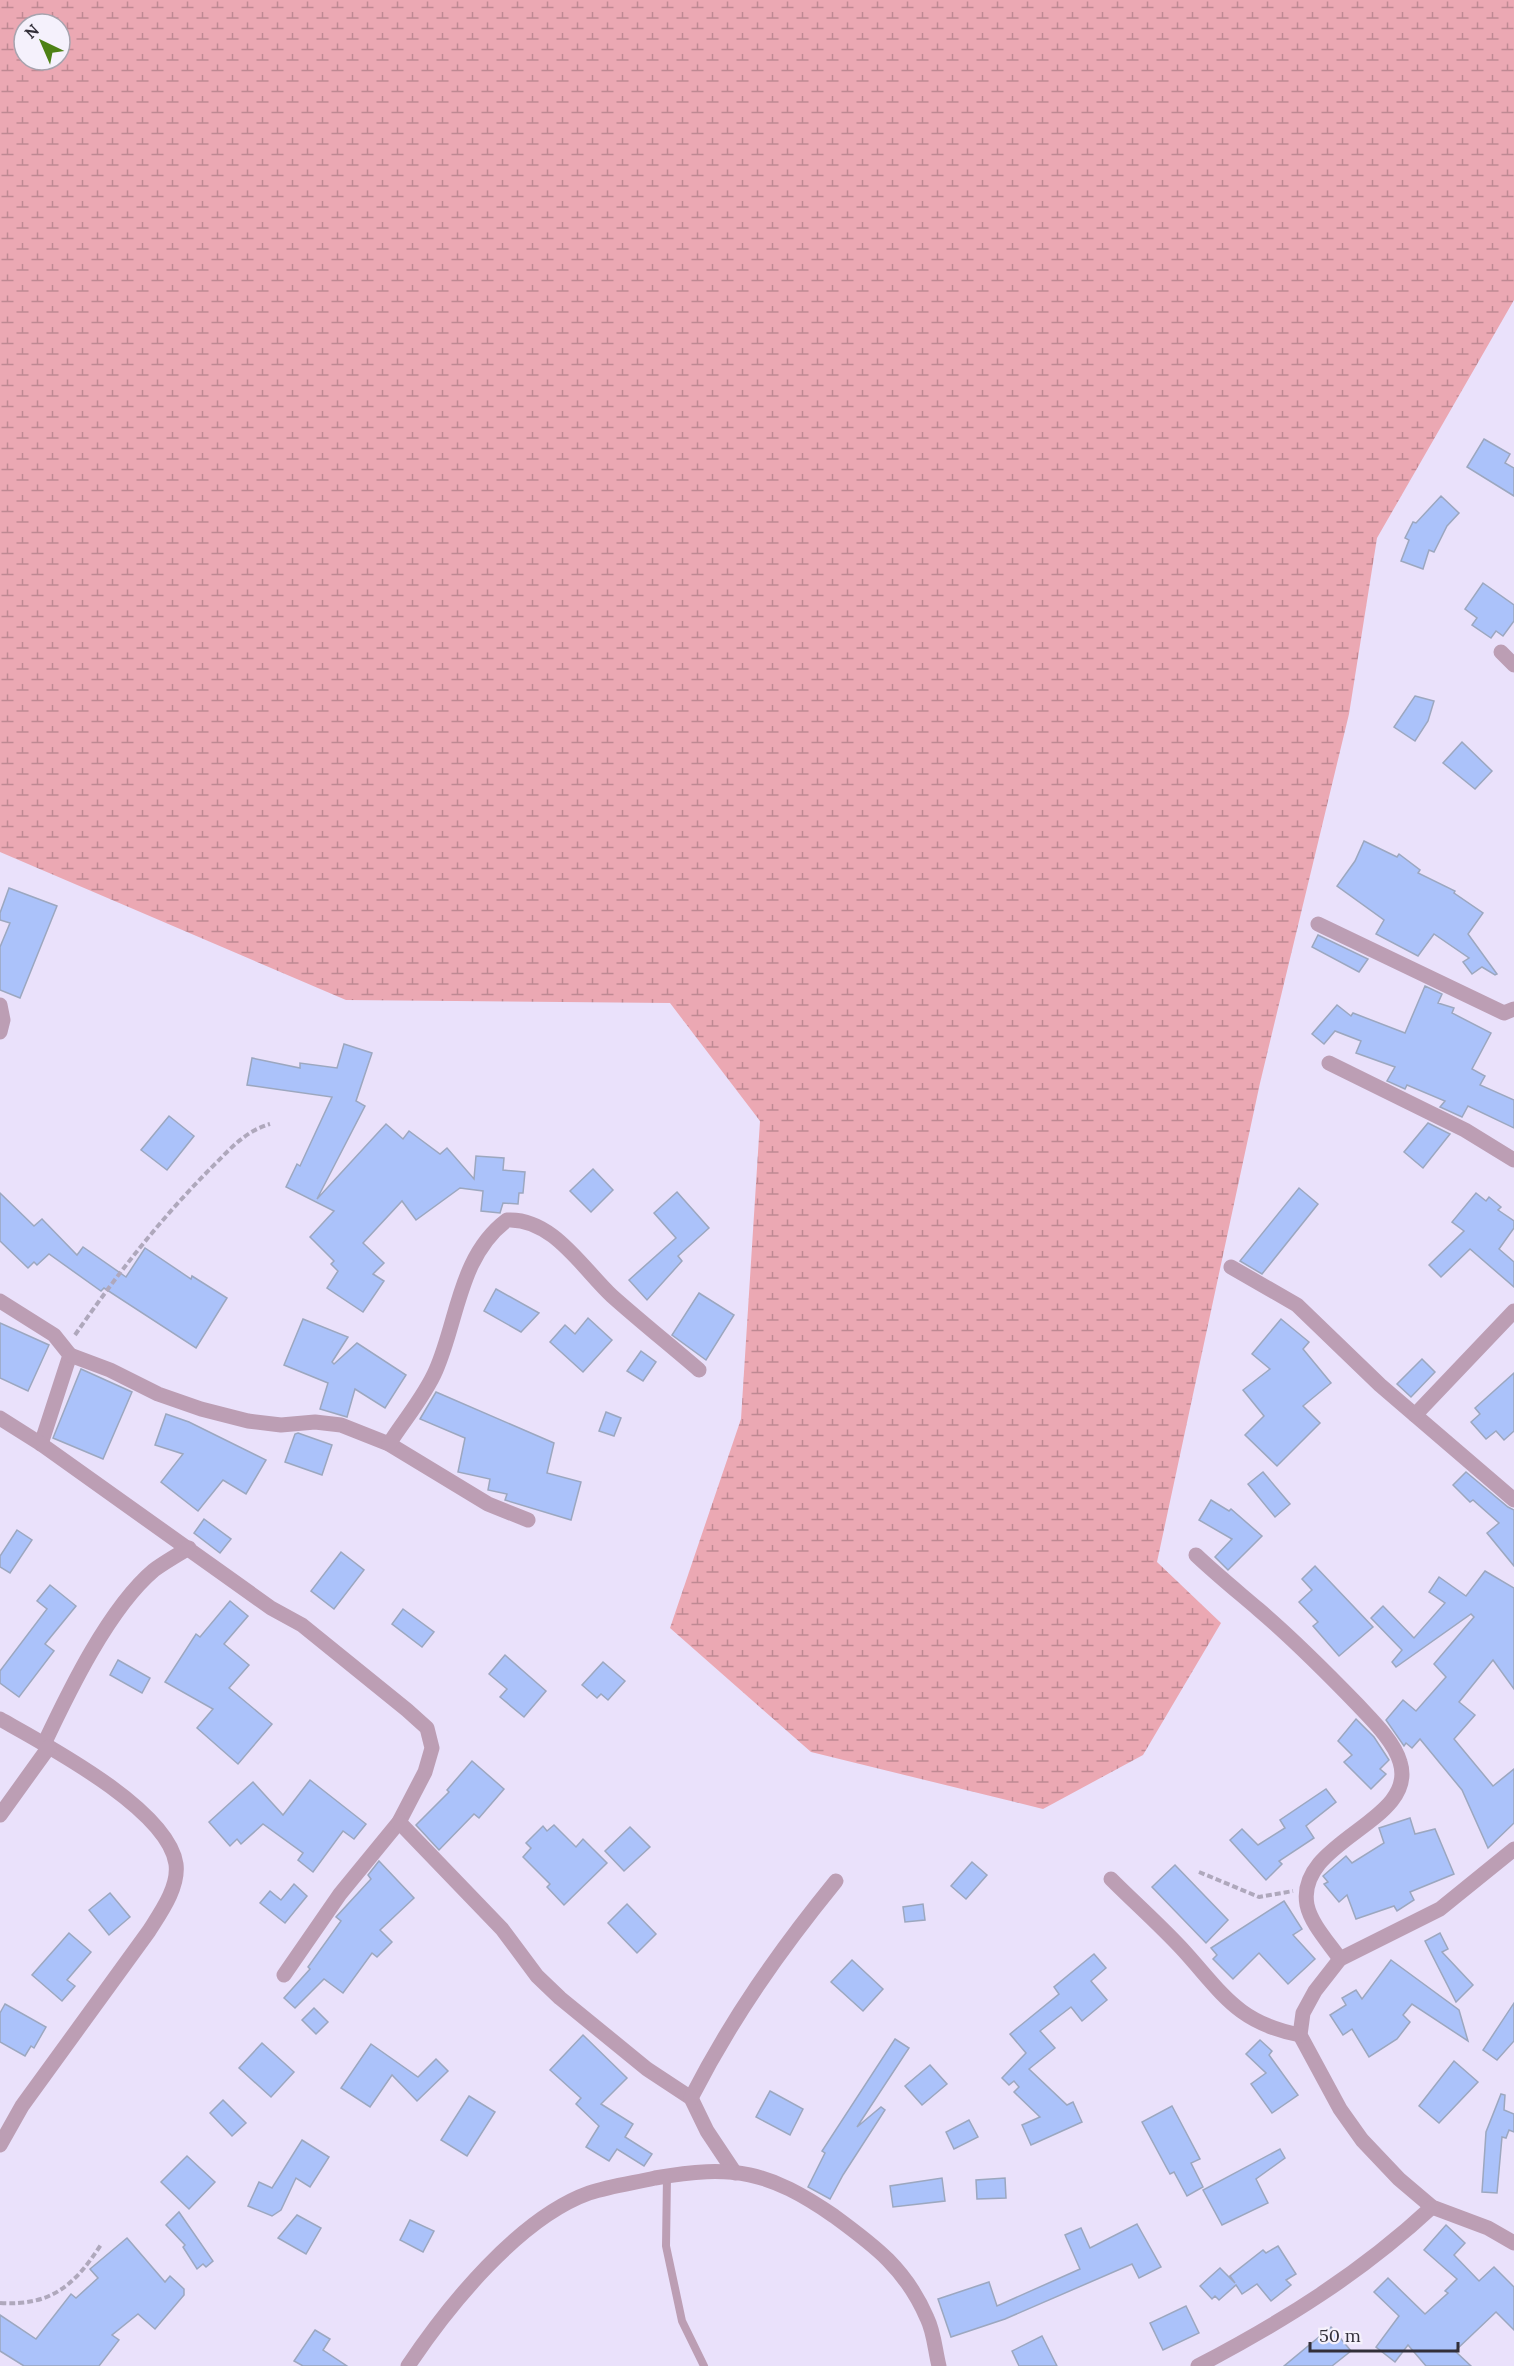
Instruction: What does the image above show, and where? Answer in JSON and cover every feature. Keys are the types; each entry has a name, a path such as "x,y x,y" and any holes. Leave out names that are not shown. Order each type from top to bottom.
{"street":[{"path":"1501,652 1514,665"},
{"path":"1318,924 1504,1013 1514,1009"},
{"path":"0,1005 3,1020 0,1032"},
{"path":"1329,1063 1465,1130 1514,1160"},
{"path":"389,1444 436,1371 456,1303 474,1261 490,1236 507,1220 516,1219 536,1226 558,1241 610,1295 699,1370"},
{"path":"1231,1267 1297,1305 1380,1385 1514,1500"},
{"path":"0,1301 54,1335 68,1352 158,1394 201,1409 248,1421 281,1425 315,1422 341,1425 389,1444 488,1504 528,1520"},
{"path":"1415,1415 1514,1311"},
{"path":"41,1444 68,1352"},
{"path":"0,1418 41,1444 271,1608 302,1625 361,1670 427,1728 432,1748 425,1772 399,1822 340,1894 284,1975"},
{"path":"0,1815 47,1746 72,1685 127,1602 154,1571 189,1548"},
{"path":"1196,1555 1333,1679 1370,1718 1401,1763 1399,1791 1389,1804 1312,1871 1305,1888 1308,1907 1340,1959"},
{"path":"0,1719 47,1746 129,1799 152,1819 167,1842 176,1863 174,1881 163,1908 149,1931 28,2097 0,2145"},
{"path":"399,1822 502,1929 537,1976 560,1998 647,2069 691,2098 707,2131 735,2173"},
{"path":"1514,1849 1440,1909 1340,1959 1315,1991 1303,2013 1300,2035 1340,2109 1362,2140 1399,2179 1432,2207 1488,2228 1514,2243"},
{"path":"1111,1879 1183,1950 1239,2011 1257,2023 1300,2035"},
{"path":"691,2098 718,2046 782,1947 836,1881"},
{"path":"408,2366 432,2330 510,2242 535,2223 588,2193 703,2170 759,2175 806,2197 868,2241 905,2275 928,2319 939,2366"},
{"path":"1198,2366 1254,2337 1344,2281 1389,2247 1432,2207"}],"lane":[{"path":"667,2176 666,2246 682,2321 704,2366"}],"path":[{"path":"68,1352 122,1267 186,1193 253,1129 270,1124"},
{"path":"1199,1872 1259,1897 1282,1895 1305,1888"},
{"path":"0,2303 21,2304 55,2295 83,2272 102,2243"}],"green space":[{"path":"0,0 1514,0 1514,300 1377,538 1349,714 1260,1083 1157,1562 1221,1623 1143,1755 1043,1809 811,1752 670,1628 741,1419 760,1121 670,1003 346,1000 0,852"}],"building":[{"path":"1484,439 1510,454 1505,463 1514,468 1514,496 1467,467"},
{"path":"1441,496 1459,513 1447,526 1434,552 1429,550 1423,569 1401,561 1409,540 1405,538 1413,522 1416,523"},
{"path":"1483,583 1514,605 1514,621 1503,636 1496,631 1491,638 1472,625 1477,618 1465,609"},
{"path":"1415,696 1434,701 1428,721 1415,741 1394,727"},
{"path":"1462,742 1492,771 1475,789 1443,763"},
{"path":"1364,841 1397,857 1399,854 1420,870 1418,873 1455,891 1454,893 1483,913 1468,934 1497,974 1482,967 1472,974 1463,962 1469,958 1434,934 1418,956 1376,934 1384,920 1337,886 1355,861"},
{"path":"9,888 57,906 20,998 0,990 0,947 10,923 0,920 0,913"},
{"path":"1318,935 1368,959 1359,972 1312,947"},
{"path":"1425,986 1442,994 1438,1003 1454,1008 1452,1013 1491,1033 1472,1069 1485,1076 1480,1085 1514,1100 1514,1128 1468,1106 1462,1117 1440,1107 1445,1101 1407,1085 1405,1089 1387,1081 1395,1067 1356,1053 1361,1041 1335,1031 1324,1044 1312,1034 1337,1005 1351,1016 1353,1013 1405,1033"},
{"path":"344,1044 372,1053 356,1101 365,1106 317,1199 386,1124 403,1139 409,1131 440,1154 447,1148 474,1179 476,1156 504,1158 503,1170 525,1172 523,1193 519,1193 518,1204 503,1203 500,1213 481,1211 483,1191 460,1188 416,1220 402,1201 363,1243 384,1263 373,1274 384,1281 363,1312 327,1288 338,1271 331,1264 334,1261 310,1237 334,1211 286,1187 297,1164 300,1166 332,1097 247,1085 252,1058 300,1068 300,1063 337,1068"},
{"path":"169,1116 194,1136 167,1170 141,1150"},
{"path":"1428,1123 1450,1134 1423,1168 1404,1152"},
{"path":"593,1169 613,1190 591,1212 570,1191"},
{"path":"1299,1188 1318,1204 1262,1274 1240,1261"},
{"path":"677,1192 709,1228 678,1256 682,1261 647,1300 629,1280 676,1238 654,1213"},
{"path":"0,1193 34,1226 42,1219 77,1255 83,1247 126,1277 145,1248 191,1279 192,1276 227,1298 196,1348 104,1288 101,1291 49,1254 37,1265 34,1262 28,1268 0,1241"},
{"path":"1476,1193 1486,1201 1489,1197 1501,1207 1498,1210 1514,1221 1514,1228 1499,1249 1514,1262 1514,1287 1470,1249 1441,1277 1429,1265 1464,1231 1452,1222"},
{"path":"496,1289 539,1313 521,1332 484,1311"},
{"path":"699,1293 734,1315 706,1360 672,1335"},
{"path":"588,1318 612,1340 583,1372 550,1342 565,1325 575,1334"},
{"path":"303,1319 348,1337 332,1362 334,1364 357,1343 406,1375 385,1408 355,1389 347,1417 320,1409 328,1383 284,1365"},
{"path":"1281,1319 1309,1342 1303,1349 1331,1383 1303,1406 1320,1423 1277,1466 1245,1435 1264,1416 1243,1390 1270,1369 1252,1354"},
{"path":"0,1323 49,1345 28,1391 0,1378"},
{"path":"641,1351 656,1362 643,1381 627,1371"},
{"path":"1422,1359 1435,1372 1411,1397 1397,1384"},
{"path":"81,1369 132,1392 103,1459 53,1438"},
{"path":"1514,1373 1514,1431 1504,1440 1496,1431 1486,1439 1471,1422 1480,1414 1475,1408"},
{"path":"436,1392 554,1443 547,1473 581,1482 571,1520 505,1500 507,1494 488,1490 490,1479 458,1472 465,1438 420,1419"},
{"path":"606,1412 621,1418 614,1436 599,1431"},
{"path":"166,1414 189,1422 266,1460 246,1494 223,1480 198,1511 161,1482 183,1454 155,1445"},
{"path":"298,1433 332,1445 322,1475 285,1462 295,1434"},
{"path":"1263,1472 1290,1504 1275,1517 1248,1484"},
{"path":"1466,1472 1514,1510 1514,1566 1487,1533 1499,1523 1473,1500 1470,1502 1453,1485"},
{"path":"1211,1500 1229,1511 1231,1509 1262,1536 1228,1570 1215,1557 1232,1539 1199,1520"},
{"path":"204,1519 231,1539 220,1553 194,1533"},
{"path":"17,1530 32,1540 10,1573 0,1567 0,1556"},
{"path":"341,1552 364,1570 334,1609 311,1591"},
{"path":"1315,1566 1373,1627 1339,1656 1313,1626 1318,1622 1299,1602 1312,1590 1302,1579"},
{"path":"1485,1571 1514,1588 1514,1689 1493,1660 1459,1702 1475,1715 1454,1739 1493,1786 1514,1769 1514,1823 1488,1848 1462,1790 1420,1739 1412,1748 1406,1743 1404,1746 1386,1720 1403,1700 1416,1711 1446,1677 1434,1664 1474,1617 1471,1614 1396,1667 1392,1662 1402,1650 1371,1618 1383,1606 1414,1638 1445,1603 1429,1592 1439,1577 1466,1596"},
{"path":"50,1585 76,1606 45,1644 54,1651 19,1697 0,1683 0,1671 47,1609 37,1601"},
{"path":"230,1601 248,1616 224,1644 249,1665 229,1688 272,1724 238,1764 197,1728 213,1709 165,1682 196,1634 200,1637"},
{"path":"403,1609 434,1632 422,1647 392,1624"},
{"path":"505,1655 546,1691 524,1717 500,1697 507,1689 489,1674"},
{"path":"118,1660 150,1678 142,1693 110,1675"},
{"path":"603,1662 625,1681 608,1700 601,1694 597,1698 582,1685"},
{"path":"1356,1719 1374,1737 1389,1760 1380,1769 1386,1774 1371,1789 1344,1762 1352,1755 1338,1741"},
{"path":"472,1761 504,1789 479,1818 474,1814 439,1850 416,1825 449,1792 447,1790"},
{"path":"310,1780 366,1824 354,1839 343,1831 313,1872 298,1860 303,1853 263,1824 241,1844 237,1839 230,1846 209,1822 253,1782 283,1815"},
{"path":"1326,1789 1336,1802 1306,1826 1314,1838 1279,1861 1282,1864 1266,1880 1230,1840 1242,1829 1258,1845 1285,1828 1280,1820"},
{"path":"1410,1818 1415,1834 1435,1829 1454,1874 1410,1892 1414,1900 1397,1911 1394,1906 1356,1919 1347,1895 1339,1902 1324,1884 1328,1882 1323,1876 1346,1856 1352,1863 1384,1843 1379,1828"},
{"path":"554,1825 576,1847 583,1839 607,1863 564,1905 547,1887 550,1884 523,1857 531,1848 526,1843 543,1826 547,1831"},
{"path":"630,1827 650,1847 624,1871 605,1851"},
{"path":"379,1861 414,1898 380,1930 392,1942 377,1957 372,1953 343,1993 324,1979 295,2008 284,1998 310,1969 308,1967 341,1921 336,1917 371,1879 368,1875"},
{"path":"972,1862 987,1875 966,1899 951,1886"},
{"path":"1175,1865 1228,1920 1206,1943 1152,1887"},
{"path":"294,1884 307,1896 285,1923 260,1903 270,1891 281,1900"},
{"path":"110,1893 130,1917 109,1935 89,1910"},
{"path":"1284,1901 1302,1929 1293,1935 1315,1959 1288,1984 1259,1953 1233,1979 1213,1959 1217,1955 1211,1948"},
{"path":"627,1904 656,1934 637,1953 608,1923"},
{"path":"923,1904 925,1920 905,1922 903,1907"},
{"path":"69,1933 91,1952 67,1980 75,1986 62,2001 32,1975"},
{"path":"1440,1933 1448,1949 1442,1952 1473,1985 1456,2002 1425,1941"},
{"path":"1094,1954 1106,1968 1091,1981 1107,2000 1082,2021 1071,2007 1040,2031 1055,2048 1029,2069 1067,2105 1073,2102 1082,2122 1031,2145 1022,2125 1040,2117 1014,2092 1019,2087 1014,2081 1009,2085 1002,2078 1026,2053 1010,2034 1059,1994 1054,1987"},
{"path":"852,1960 883,1989 863,2011 831,1982"},
{"path":"1391,1960 1459,2010 1468,2041 1412,2004 1403,2015 1410,2022 1397,2039 1369,2057 1352,2029 1343,2035 1330,2015 1346,2005 1342,1998 1356,1990 1362,1999"},
{"path":"1514,2003 1514,2041 1497,2060 1483,2050"},
{"path":"5,2004 46,2027 34,2048 31,2046 25,2056 0,2042 0,2013"},
{"path":"314,2008 328,2022 316,2034 302,2020"},
{"path":"583,2035 627,2078 601,2104 633,2124 625,2137 652,2154 644,2166 617,2149 609,2161 586,2147 599,2126 576,2104 581,2098 550,2070"},
{"path":"895,2039 909,2048 857,2127 881,2107 885,2110 830,2199 808,2187 825,2153 822,2151"},
{"path":"1260,2040 1272,2051 1269,2055 1298,2095 1272,2113 1251,2084 1266,2073 1246,2054"},
{"path":"262,2043 294,2072 271,2097 239,2068"},
{"path":"371,2044 418,2077 436,2059 448,2071 417,2101 392,2075 370,2107 341,2088"},
{"path":"1454,2061 1478,2082 1439,2123 1419,2106"},
{"path":"930,2065 947,2084 922,2105 905,2086"},
{"path":"770,2091 803,2109 790,2135 756,2117"},
{"path":"1501,2094 1505,2095 1504,2110 1514,2114 1514,2132 1509,2130 1506,2138 1502,2137 1497,2193 1482,2192 1486,2132"},
{"path":"469,2096 495,2112 467,2156 441,2140"},
{"path":"223,2100 246,2123 232,2136 210,2113"},
{"path":"1172,2106 1200,2159 1191,2163 1203,2187 1187,2196 1174,2172 1170,2174 1142,2122"},
{"path":"969,2120 978,2137 954,2149 946,2132"},
{"path":"302,2140 329,2157 310,2187 296,2178 281,2210 272,2216 248,2206 259,2182 272,2188"},
{"path":"1280,2149 1285,2158 1256,2179 1268,2203 1222,2225 1203,2190"},
{"path":"187,2156 215,2182 189,2209 161,2182"},
{"path":"942,2178 945,2201 893,2207 890,2186"},
{"path":"1005,2178 1006,2198 977,2199 976,2180"},
{"path":"179,2212 213,2261 206,2267 203,2264 197,2269 183,2247 185,2245 166,2225"},
{"path":"297,2215 321,2228 306,2254 278,2238"},
{"path":"410,2220 434,2231 423,2252 400,2240"},
{"path":"1137,2224 1161,2267 1139,2278 1132,2264 1005,2319 951,2337 938,2299 989,2282 997,2306 1080,2269 1065,2235 1081,2228 1090,2248"},
{"path":"1446,2225 1465,2243 1454,2255 1479,2281 1494,2267 1514,2287 1514,2330 1496,2312 1455,2351 1471,2366 1426,2366 1408,2345 1395,2362 1376,2347 1399,2316 1374,2292 1388,2278 1425,2314 1448,2293 1445,2291 1457,2279 1424,2250"},
{"path":"127,2238 165,2282 170,2276 184,2289 184,2295 155,2329 138,2314 112,2335 119,2340 99,2366 24,2366 0,2351 0,2315 36,2339 71,2294 76,2298 98,2278 90,2269"},
{"path":"1278,2246 1296,2274 1286,2280 1291,2285 1271,2301 1257,2284 1242,2294 1236,2285 1219,2300 1215,2296 1212,2299 1200,2286 1220,2268 1235,2283 1230,2276 1263,2250 1266,2253"},
{"path":"1186,2306 1199,2333 1163,2350 1150,2323"},
{"path":"1331,2327 1351,2351 1332,2366 1284,2366"},
{"path":"315,2330 330,2339 323,2350 347,2366 303,2366 294,2361"},
{"path":"1042,2336 1057,2366 1019,2366 1012,2351"}]}
